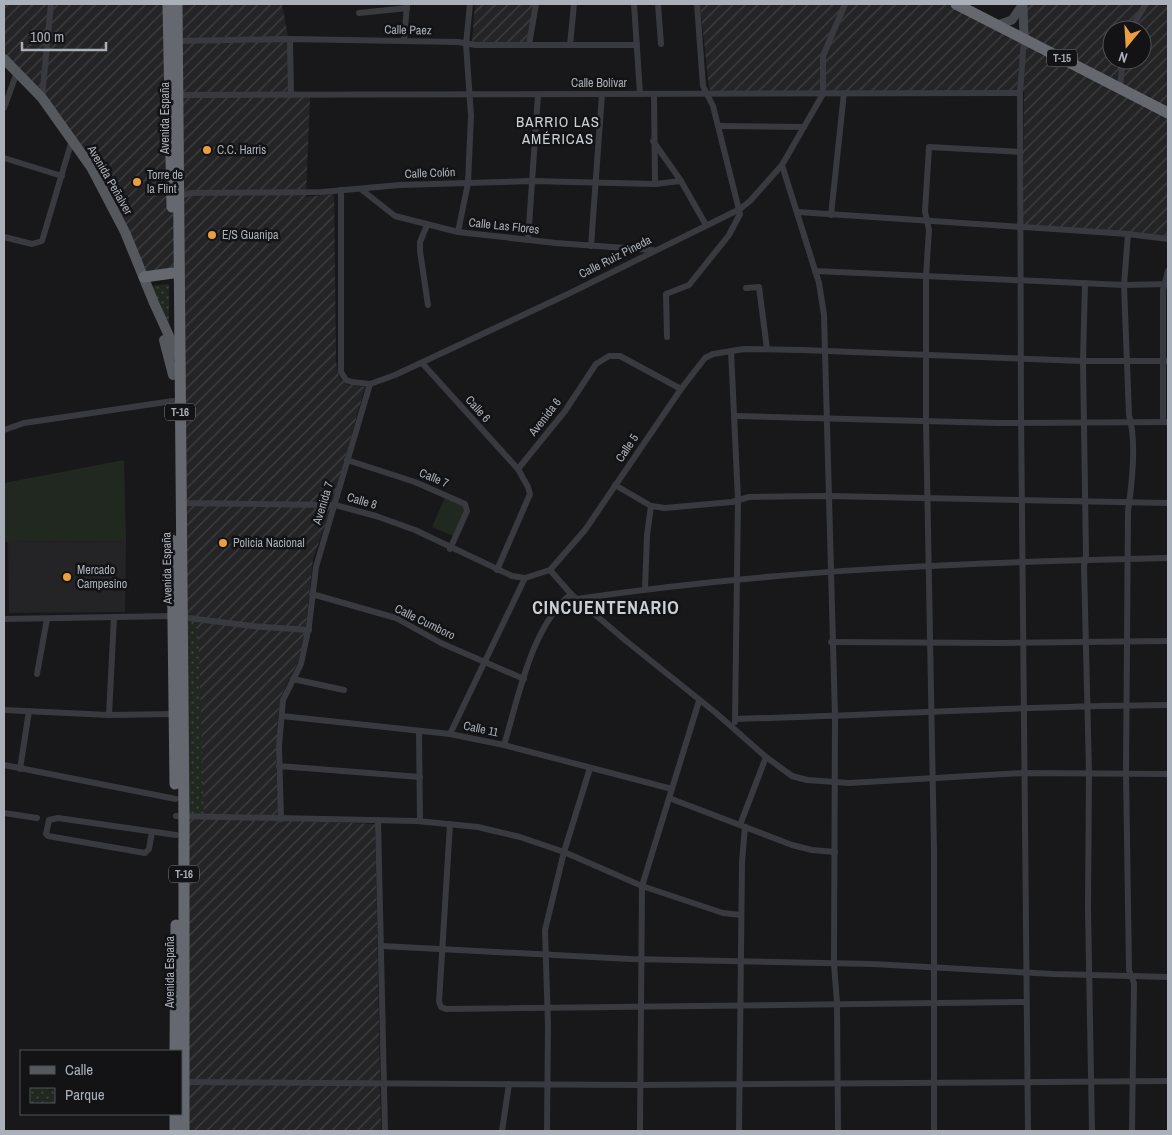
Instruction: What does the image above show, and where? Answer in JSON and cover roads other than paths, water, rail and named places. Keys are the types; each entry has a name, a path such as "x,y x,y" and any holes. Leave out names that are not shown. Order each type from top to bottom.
{"highway":[{"name":"Avenida España","path":"168,4 184,1131"},
{"name":"Avenida España","path":"177,4 179,41 180,360 180,503 177,617"},
{"path":"178,16 184,4"},
{"name":"T-15","path":"956,4 1168,113"},
{"name":"T-16","path":"169,34 178,16"},
{"path":"144,277 173,273"},
{"name":"Avenida España","path":"175,1050 176,835 180,816 176,799 178,714"},
{"path":"175,1115 175,1131"}],"main road":[{"path":"997,25 1012,20 1023,4"},
{"path":"1023,4 1024,38"},
{"name":"Avenida Peñalver","path":"4,59 42,98 90,167 126,232 154,303"},
{"path":"154,303 180,360"},
{"name":"T-16","path":"154,303 173,375"}],"street":[{"path":"42,98 51,4"},
{"path":"458,232 468,183 471,116 466,44 470,4"},
{"path":"529,45 536,4"},
{"path":"570,45 574,4"},
{"path":"634,4 640,94"},
{"path":"658,4 661,44"},
{"path":"667,336 666,294 689,285 732,230 738,220 740,209 713,106 703,86 697,4"},
{"path":"823,94 823,56 845,4"},
{"path":"359,14 407,6 404,41"},
{"path":"1135,20 1143,6"},
{"path":"1024,38 1020,93 1020,152 1028,1131"},
{"path":"290,40 291,96"},
{"name":"Calle Paez","path":"179,41 290,40 529,45 637,45"},
{"path":"1120,87 1122,70"},
{"path":"4,108 17,72"},
{"path":"831,215 844,93"},
{"name":"Calle Bolívar","path":"179,95 1020,93"},
{"path":"591,246 602,94"},
{"name":"Calle Ruiz Pineda","path":"370,384 422,363 740,209 750,201 782,165 823,94"},
{"path":"528,240 538,95"},
{"path":"654,95 654,184"},
{"path":"719,126 804,127"},
{"path":"4,237 32,244 42,241 72,140"},
{"path":"653,141 681,181 706,225"},
{"path":"934,1131 932,778 926,421 928,222 925,212 928,147 1020,152"},
{"path":"4,158 62,176"},
{"path":"782,165 815,272 824,315 827,496 830,528 835,716 834,964 837,1003 838,1131"},
{"name":"Calle Colón","path":"179,196 191,193 362,190 400,185 531,181 654,184 681,181"},
{"path":"341,190 341,372 346,380 370,384"},
{"name":"Calle Las Flores","path":"362,190 395,216 458,232 591,246 655,250"},
{"path":"798,212 1168,238"},
{"path":"427,225 420,242 420,251 428,305"},
{"path":"1128,234 1124,285 1131,422 1127,559 1126,773 1129,970 1134,983 1132,1131"},
{"path":"735,416 1021,423 1165,422 1166,284 1168,271"},
{"path":"815,272 1124,285 1166,284"},
{"path":"1085,283 1083,361 1092,1131"},
{"path":"746,288 759,286 767,349"},
{"name":"Calle 5","path":"550,570 584,530 681,389 706,358 713,354 767,349 926,353 1083,361 1166,361"},
{"path":"731,351 738,500 735,731"},
{"name":"Avenida 6","path":"518,469 602,359 609,356 620,356 681,389"},
{"name":"Calle 6","path":"422,363 518,469"},
{"name":"Avenida 7","path":"280,819 279,766 284,700 301,664 309,630 312,594 320,549 336,505 347,460 370,384"},
{"path":"4,430 24,423 173,401"},
{"name":"Calle 7","path":"347,460 414,482 466,504 467,510 450,549"},
{"path":"497,570 530,494 518,469"},
{"path":"615,485 651,506 683,508 749,497 827,496 1168,503"},
{"name":"Calle 8","path":"180,503 336,505 376,516 414,530 497,570 512,576 525,578"},
{"path":"645,589 647,535 651,506"},
{"path":"578,599 645,589 830,571 927,564 1168,558"},
{"path":"450,734 525,578 550,570 571,594 766,758 792,776 836,783 1024,773 1168,774"},
{"name":"Calle Cumboro","path":"312,594 396,618 441,643 524,680"},
{"path":"504,745 536,644 561,602 571,594"},
{"path":"109,715 114,617"},
{"path":"4,619 177,617 252,626 309,630"},
{"path":"37,674 47,619"},
{"path":"832,642 1023,643 1168,640"},
{"path":"293,679 344,690"},
{"path":"640,1131 642,886 699,701"},
{"path":"735,719 1024,707 1168,705"},
{"path":"4,710 109,715 178,714"},
{"path":"20,768 28,711"},
{"name":"Calle 11","path":"282,716 450,734 504,745 672,790"},
{"path":"419,731 420,821"},
{"path":"739,1131 742,826 766,758"},
{"path":"4,765 176,799"},
{"path":"279,766 420,778"},
{"path":"547,1131 548,1006 544,930 548,908 590,768"},
{"path":"669,798 792,845 812,850 835,852"},
{"path":"4,813 37,818"},
{"path":"180,816 420,821 478,827 520,837 564,852 642,886 723,913 742,915"},
{"path":"152,832 149,849 145,852 48,836 46,834 49,820 58,818 176,835"},
{"path":"378,820 385,1131"},
{"path":"450,824 439,1002 441,1007 446,1009 548,1006 641,1007 740,1004 1026,1002"},
{"path":"382,946 641,959 834,964 1168,977"},
{"path":"183,1082 640,1085 1168,1081"},
{"path":"502,1131 509,1084"}],"place":[{"name":"C.C. Harris","path":"207,150"},
{"name":"Torre de la Flint","path":"137,182"},
{"name":"E/S Guanipa","path":"212,235"},
{"name":"Policia Nacional","path":"223,543"},
{"name":"Mercado Campesino","path":"67,577"}],"district":[{"name":"BARRIO LAS AMÉRICAS","path":"558,130"},
{"name":"CINCUENTENARIO","path":"606,607"}]}
